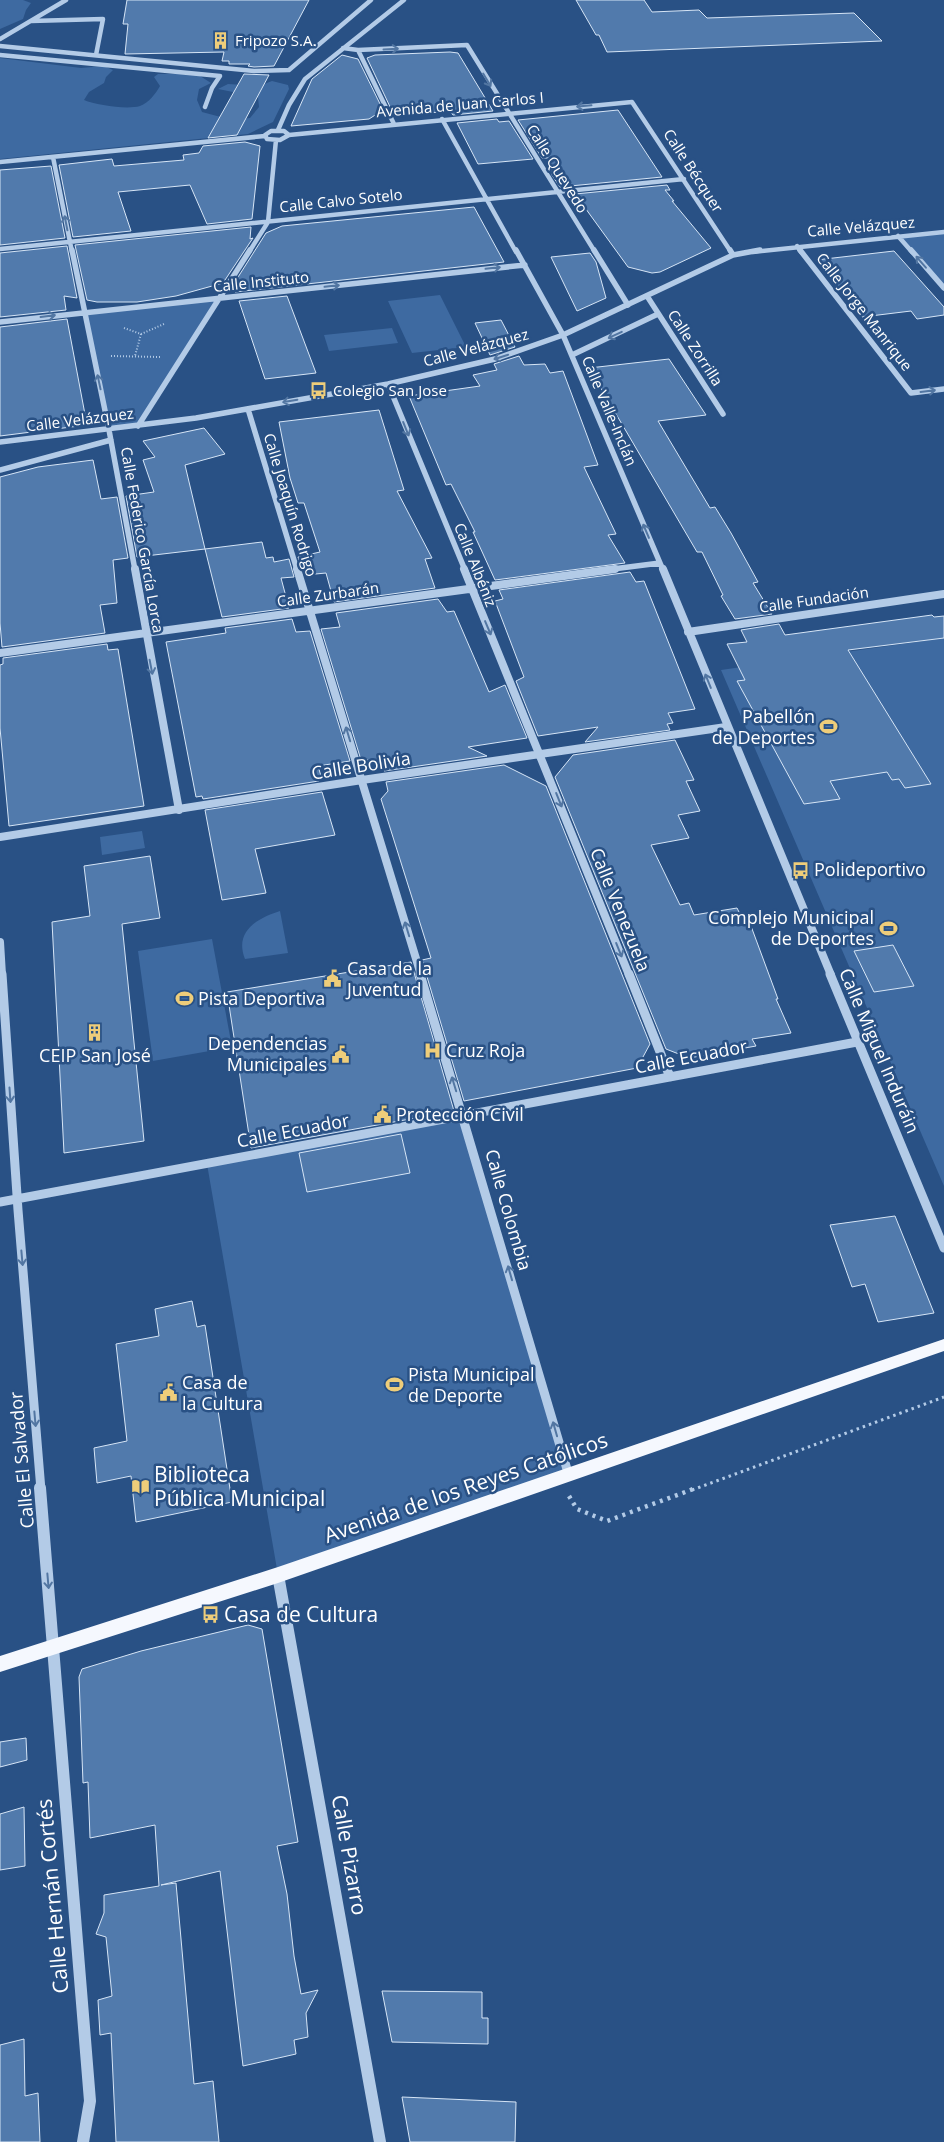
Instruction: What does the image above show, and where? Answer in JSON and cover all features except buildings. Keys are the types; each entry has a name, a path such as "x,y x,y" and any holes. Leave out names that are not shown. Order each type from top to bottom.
{"main road":[{"name":"Avenida de los Reyes Católicos","path":"0,1664 278,1575 944,1346"}],"street":[{"path":"0,39 66,0"},
{"path":"0,46 254,71 289,70 370,0"},
{"path":"278,130 289,105 305,79 404,0"},
{"path":"31,20 103,19 96,55"},
{"name":"Calle Quevedo","path":"358,50 467,45 628,305"},
{"path":"343,48 358,50 394,124"},
{"path":"0,55 220,76 212,88 205,107"},
{"name":"Avenida de Juan Carlos I","path":"276,140 284,139 289,135 632,102"},
{"name":"Calle Bécquer","path":"632,102 733,254"},
{"name":"Calle Valle-Inclán","path":"442,119 525,265 572,355 660,563 726,727"},
{"path":"265,136 268,132 278,130 289,135"},
{"path":"0,162 265,136 276,140 268,222 217,299 138,426"},
{"name":"Calle Federico García Lorca","path":"53,157 109,430 179,810"},
{"name":"Calle Calvo Sotelo","path":"0,249 684,179"},
{"name":"Calle Velázquez","path":"0,442 138,426 388,384 495,359 563,336 733,254 944,232"},
{"path":"898,236 944,288"},
{"name":"Calle Jorge Manrique","path":"796,246 911,393 944,390"},
{"name":"Calle Instituto","path":"0,322 525,265"},
{"name":"Calle Zorrilla","path":"647,296 723,414"},
{"path":"572,355 658,314"},
{"name":"Calle Albéniz","path":"388,384 540,754"},
{"name":"Calle Joaquín Rodrigo","path":"248,408 362,780"},
{"path":"0,470 110,440"},
{"name":"Calle Zurbarán","path":"0,653 471,587 660,563"},
{"name":"Calle Fundación","path":"688,632 944,594"},
{"name":"Calle Bolivia","path":"0,837 362,780 726,727"},
{"name":"Calle Miguel Induráin","path":"726,727 944,1248"},
{"name":"Calle Venezuela","path":"540,754 670,1077"},
{"name":"Calle Colombia","path":"362,780 464,1116 564,1478"},
{"name":"Calle El Salvador","path":"0,942 17,1200 53,1646"},
{"name":"Calle Ecuador","path":"0,1202 857,1042"},
{"name":"Calle Pizarro","path":"278,1575 380,2142"},
{"name":"Calle Hernán Cortés","path":"53,1646 90,2102 84,2142"}],"path":[{"path":"93,356 181,357"},
{"path":"564,1478 577,1509 606,1521 944,1397"}],"shaded area":[{"path":"0,0 23,0 31,3 23,19 0,29"},
{"path":"0,58 81,68 104,66 113,70 106,77 104,83 89,92 84,100 120,107 140,106 149,100 160,86 154,77 158,74 197,74 211,83 199,89 197,100 202,112 232,120 250,118 259,107 258,97 218,89 228,84 259,86 272,81 288,85 289,89 273,122 248,134 0,159"},
{"path":"944,232 944,288 898,236"},
{"path":"440,295 466,347 412,353 388,301"},
{"path":"217,299 138,426 109,430 84,312"},
{"path":"392,328 398,343 329,351 324,335"},
{"name":"Complejo Municipal de Deportes","path":"944,638 944,1186 721,670"},
{"path":"142,831 145,848 102,855 100,837"},
{"path":"280,911 288,953 245,959 242,949 245,934 256,922"},
{"name":"Pista Deportiva","path":"212,939 232,1047 153,1061 138,951"},
{"name":"Pista Municipal de Deporte","path":"464,1116 569,1476 278,1575 207,1164"}],"place":[{"name":"Fripozo S.A.","path":"221,41"},
{"name":"Colegio San Jose","path":"319,391"},
{"name":"Pabellón de Deportes","path":"829,727"},
{"name":"Polideportivo","path":"800,870"},
{"name":"Complejo Municipal de Deportes","path":"888,928"},
{"name":"Casa de la Juventud","path":"333,979"},
{"name":"Pista Deportiva","path":"184,999"},
{"name":"CEIP San José","path":"95,1033"},
{"name":"Cruz Roja","path":"432,1051"},
{"name":"Dependencias Municipales","path":"341,1054"},
{"name":"Protección Civil","path":"382,1115"},
{"name":"Pista Municipal de Deporte","path":"394,1385"},
{"name":"Casa de la Cultura","path":"168,1393"},
{"name":"Biblioteca Pública Municipal","path":"140,1487"},
{"name":"Casa de Cultura","path":"210,1615"}]}
